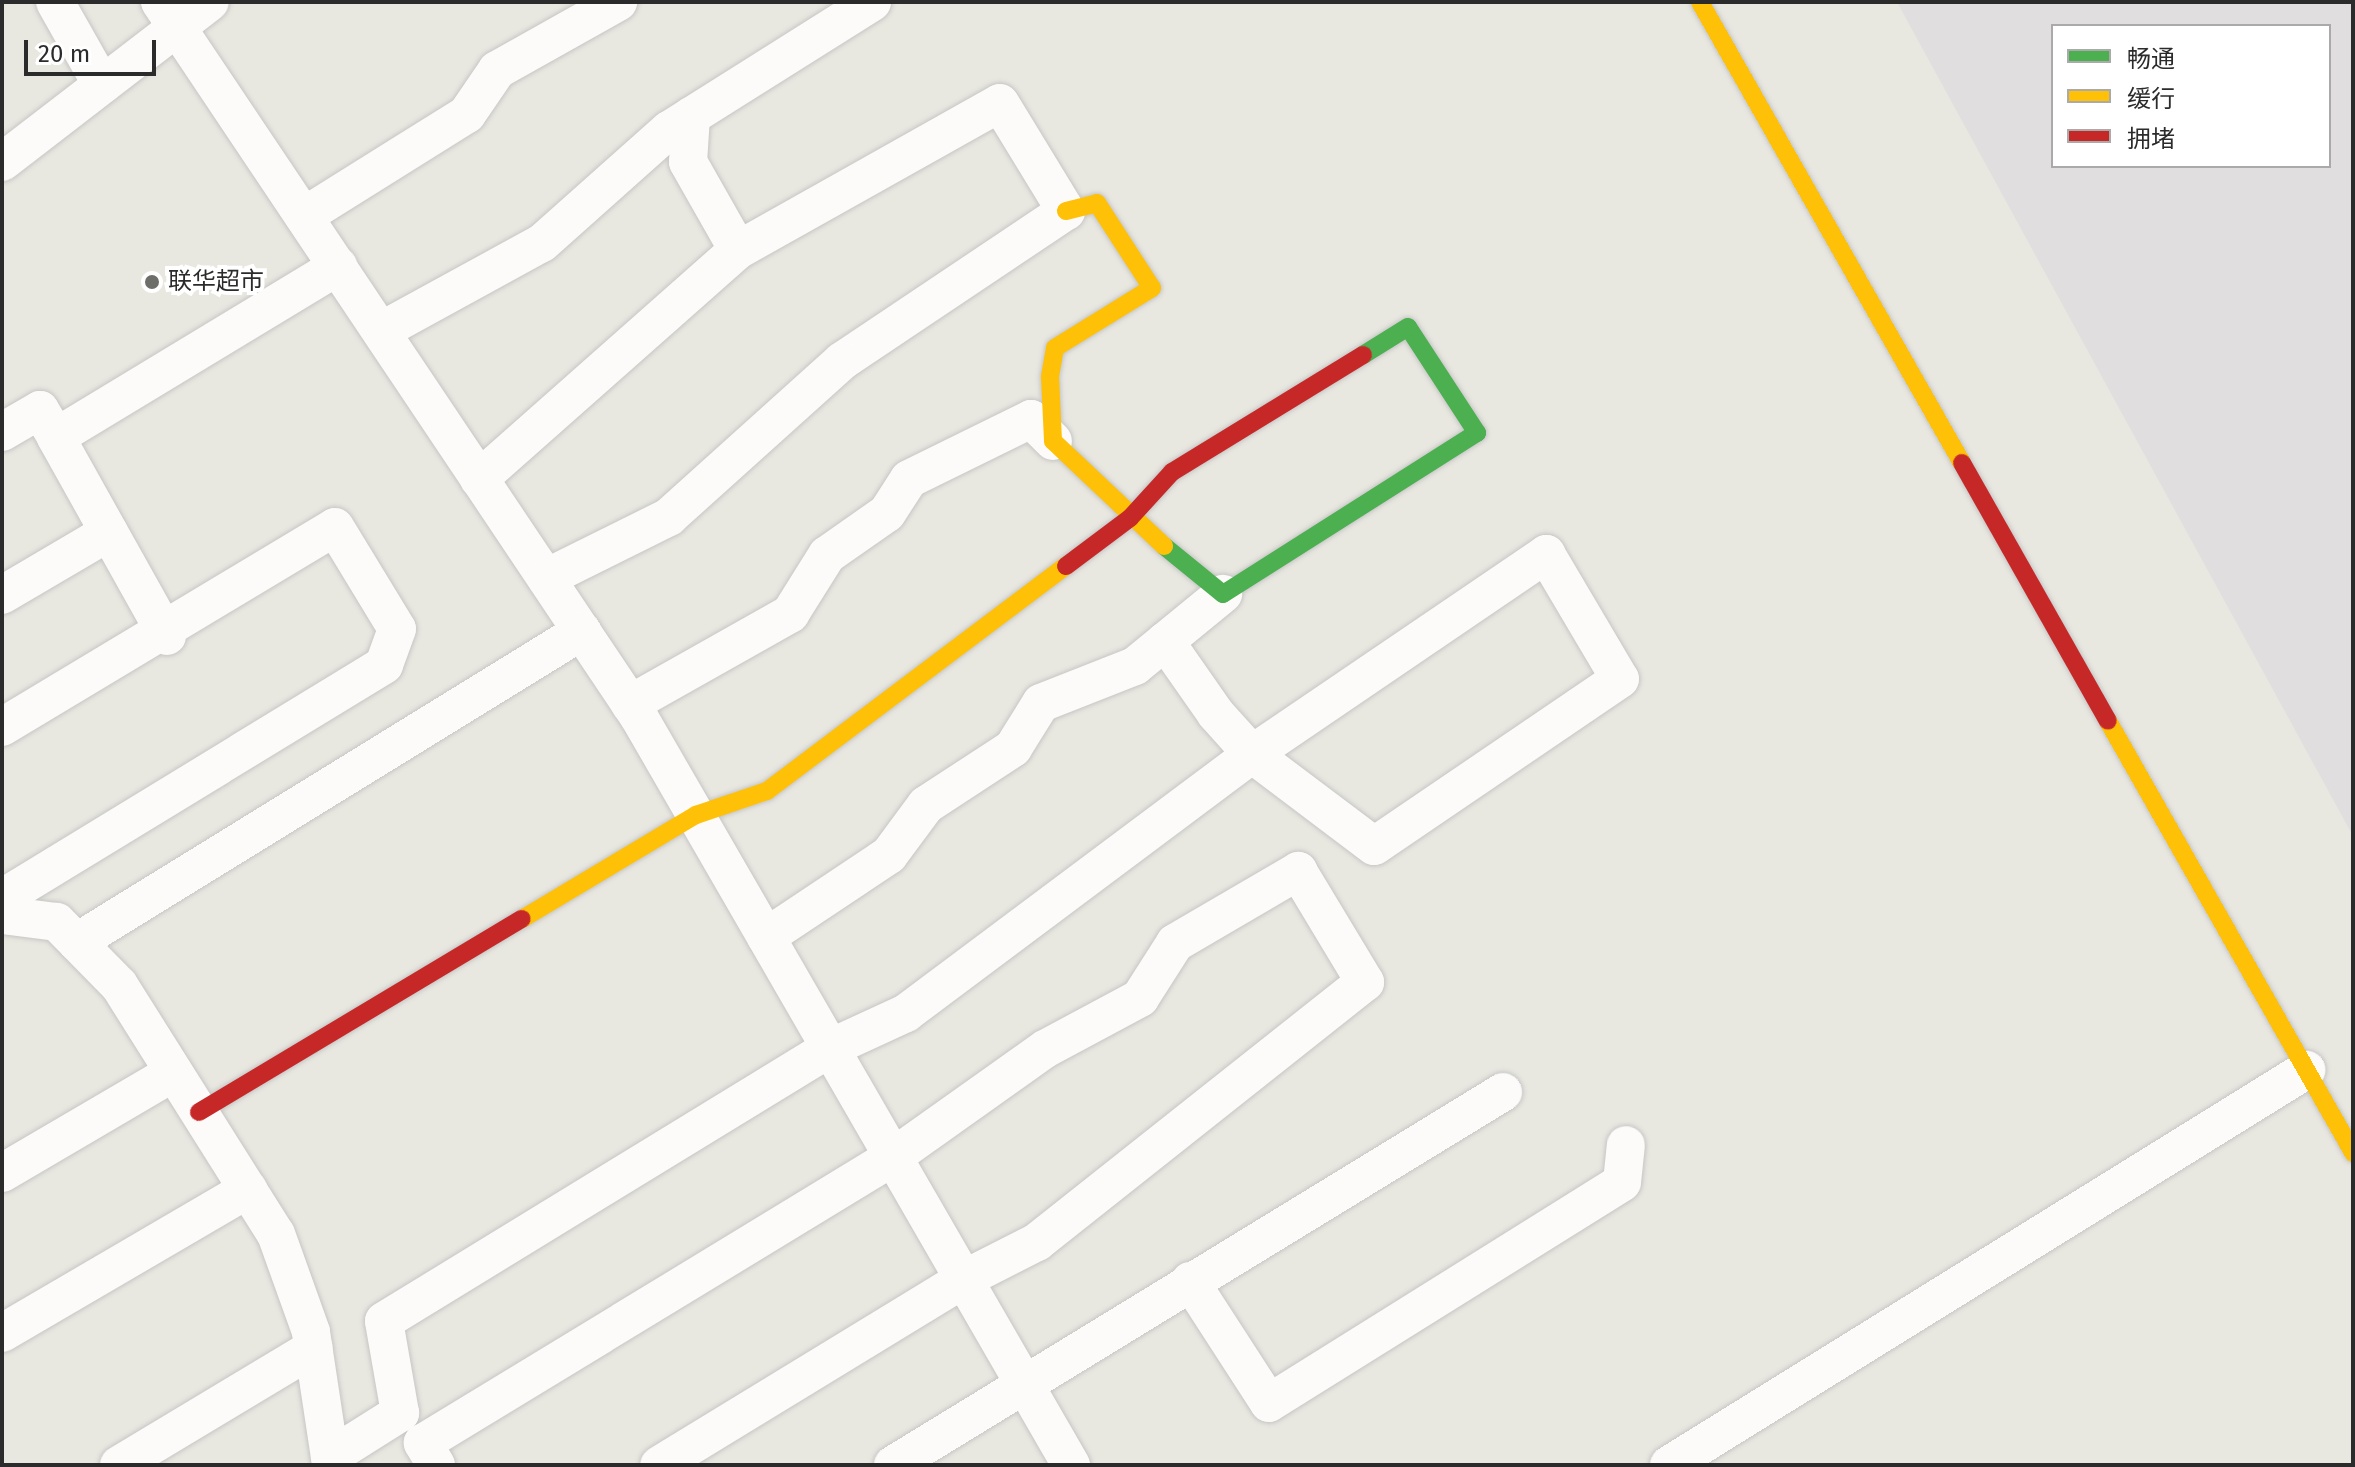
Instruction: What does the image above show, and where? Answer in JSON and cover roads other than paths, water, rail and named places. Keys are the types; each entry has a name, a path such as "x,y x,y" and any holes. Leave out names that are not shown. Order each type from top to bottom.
{"street":[{"path":"55,2 102,85"},
{"path":"2,162 102,85 169,14 210,2"},
{"path":"304,216 467,114 497,70 618,2"},
{"path":"381,331 542,243 691,116 872,2"},
{"path":"1700,2 2353,1153"},
{"path":"169,14 630,704 1071,1465"},
{"path":"479,479 738,250 1000,103 1066,211"},
{"path":"691,116 688,162 738,250"},
{"path":"546,578 669,517 842,361 1066,211 1097,203 1152,288 1055,348 1050,377 1053,441"},
{"path":"56,437 338,266"},
{"path":"199,1112 696,815 767,791 1130,518 1172,472 1408,327 1477,433 1223,594 1135,666 1041,703 1013,748 926,805 889,855 827,901 766,937"},
{"path":"2,432 40,410 166,633"},
{"path":"630,704 790,614 827,555 887,513 909,479 1031,419 1130,518 1223,594"},
{"path":"2,727 166,633 335,527 397,629 384,665 2,898"},
{"path":"2,595 109,532"},
{"path":"659,1465 964,1279 1037,1242 1365,982 1298,871 1175,943 1140,998 1045,1049 893,1157 429,1454 400,1413 384,1321 830,1048 906,1013 1252,754 1546,554 1620,679 1374,846 1252,754 1216,714 1165,641"},
{"path":"77,942 582,631"},
{"path":"2,915 57,922 119,985 276,1234 314,1348 330,1461 400,1413"},
{"path":"1669,1465 2306,1070"},
{"path":"2,1173 174,1072"},
{"path":"893,1465 1503,1092"},
{"path":"1190,1281 1269,1403 1622,1182 1626,1145"},
{"path":"2,1333 248,1189"},
{"path":"119,1465 314,1348"}],"place":[{"name":"联华超市","path":"152,282"}]}
